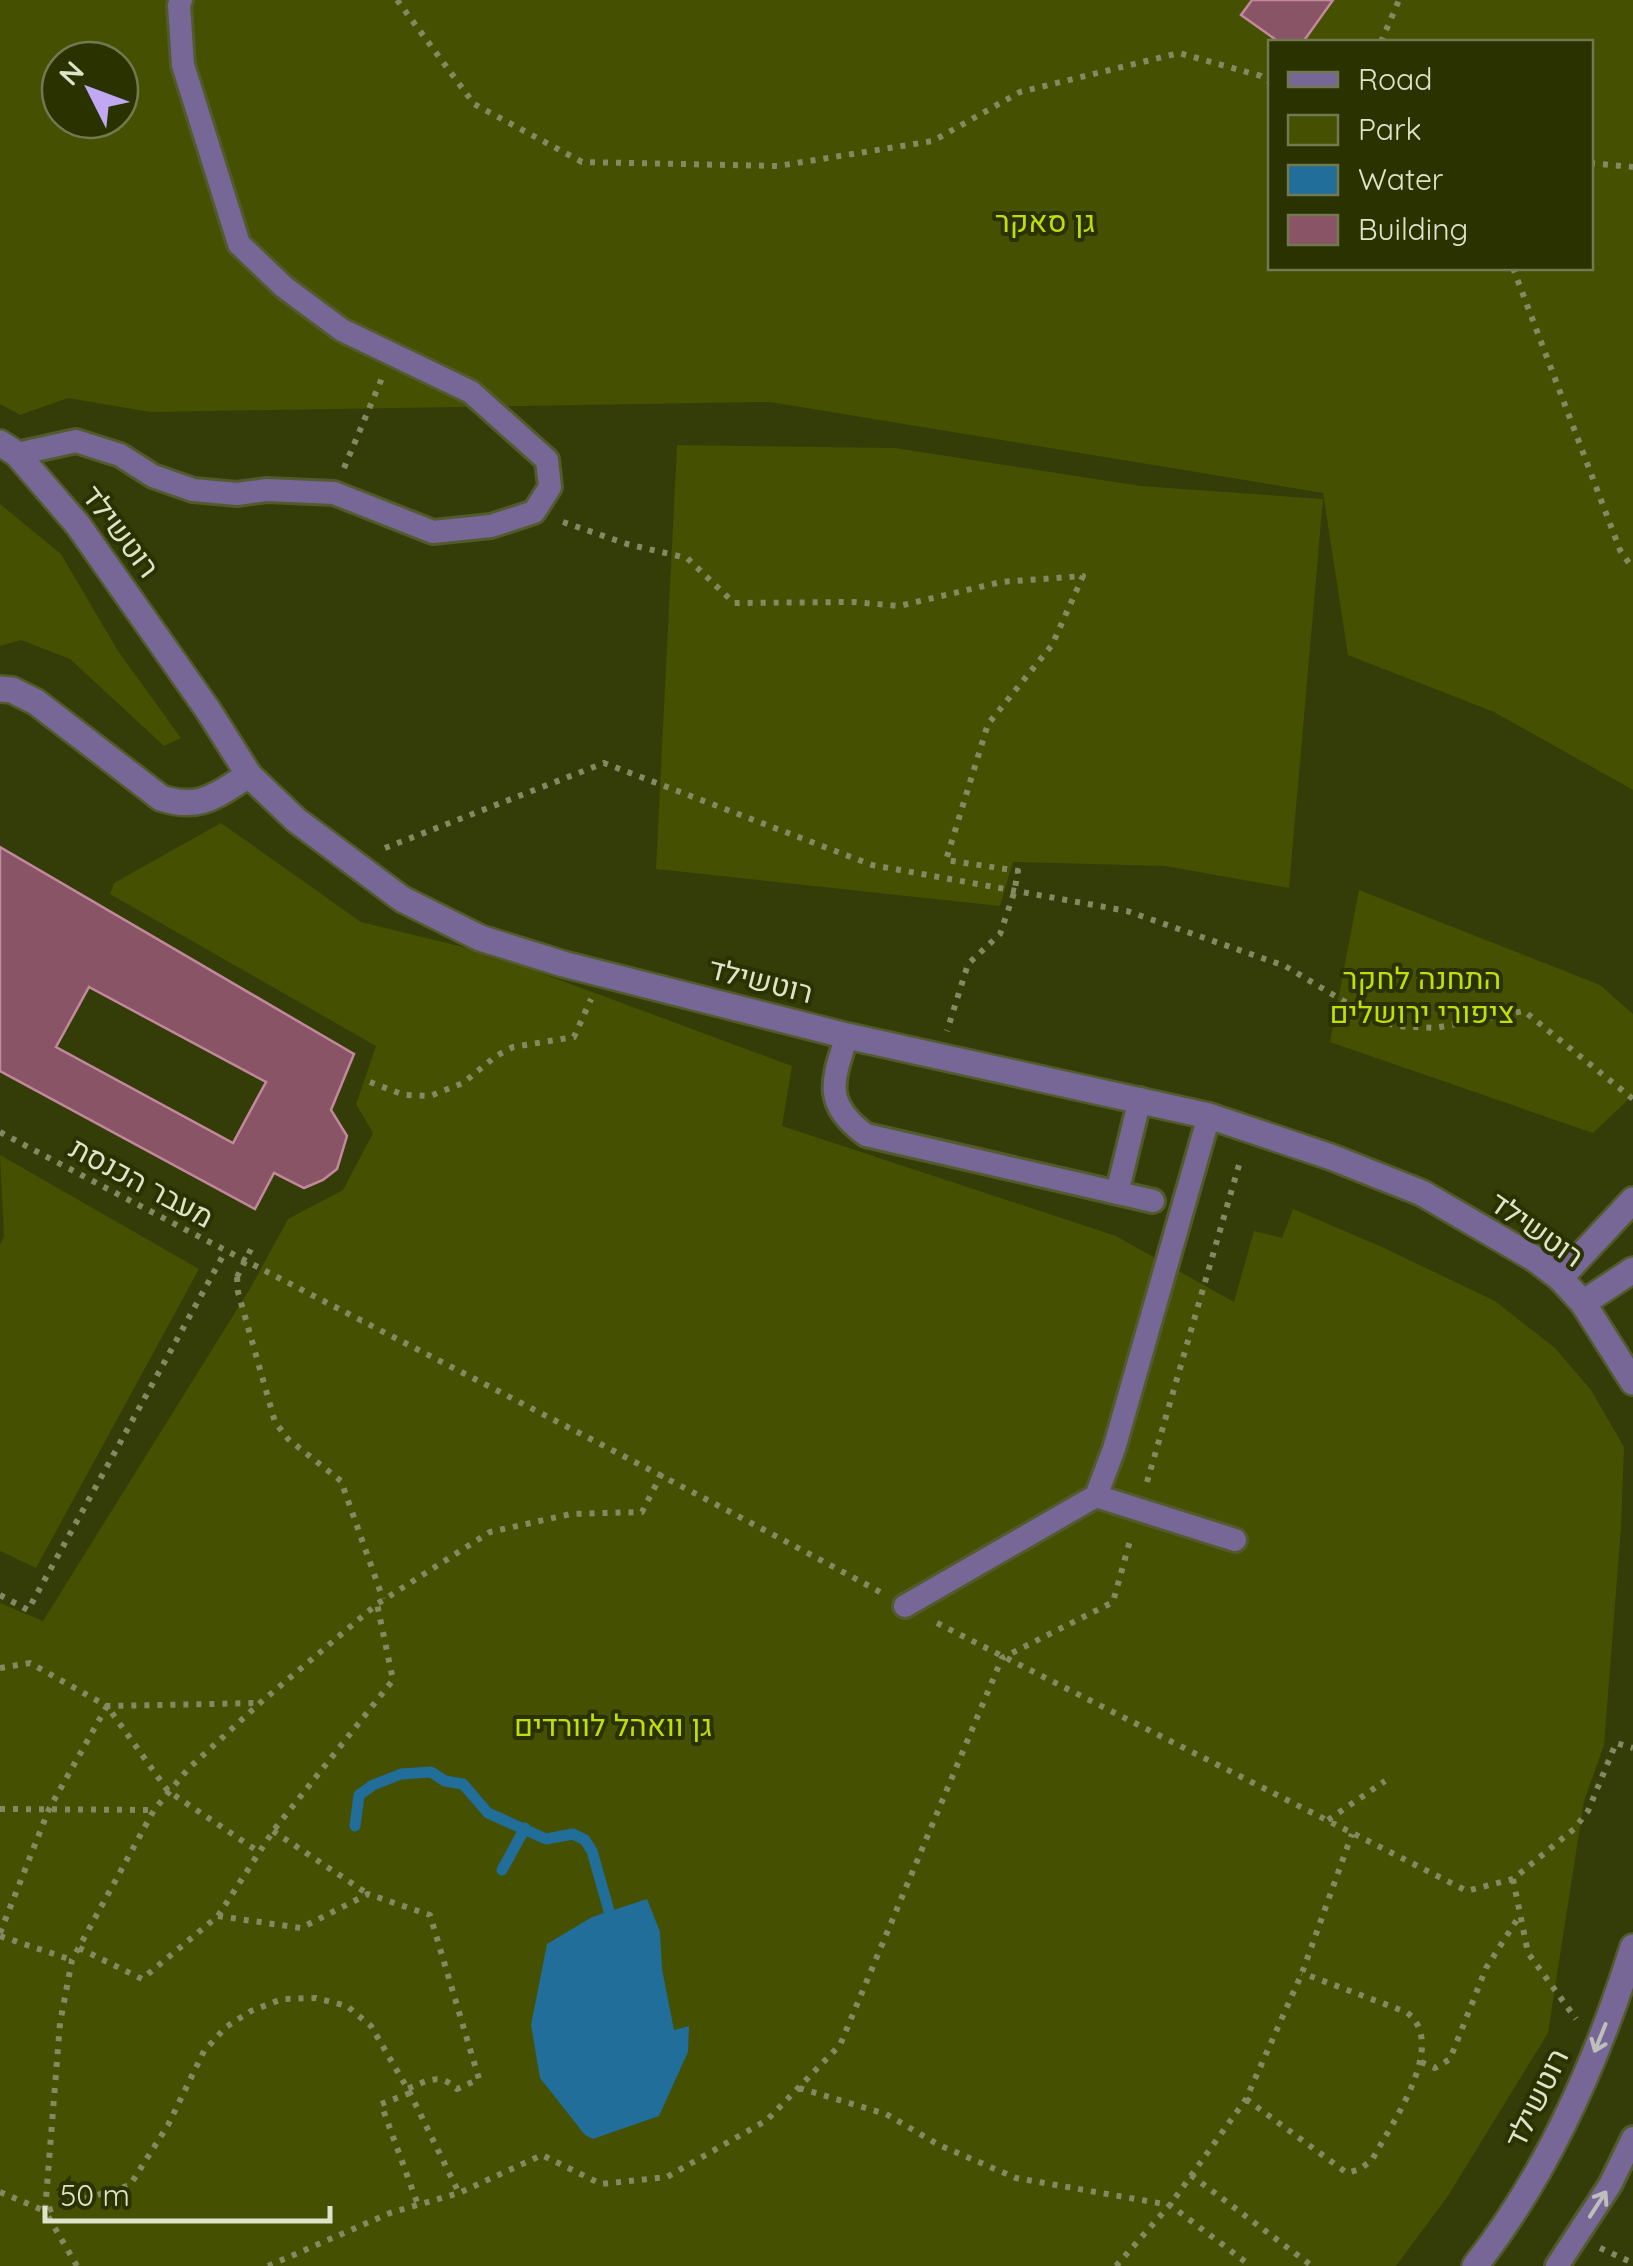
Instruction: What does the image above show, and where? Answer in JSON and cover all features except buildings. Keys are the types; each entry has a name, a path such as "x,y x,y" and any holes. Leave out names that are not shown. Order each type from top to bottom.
{"street":[{"name":"רוטשילד","path":"9,448 78,525 198,694 249,775 296,820 402,899 480,938 564,964 847,1036 1209,1116 1422,1193 1536,1259 1560,1278 1583,1303 1633,1382"},
{"path":"0,689 12,690 36,702 161,798 177,804 204,803 249,775"},
{"path":"1560,1278 1633,1200"},
{"path":"1583,1303 1633,1270"},
{"name":"רוטשילד","path":"1475,2266 1561,2128 1603,2034 1633,1946"}],"lane":[{"path":"9,448 76,441 120,455 153,476 194,490 236,494 267,490 334,493 433,532 491,526 534,512 550,487 547,460 471,392 342,330 284,287 239,244 184,65 181,0"},
{"path":"847,1036 834,1075 836,1098 844,1118 866,1135 1153,1201"},
{"path":"1117,1193 1140,1100"},
{"path":"905,1606 1096,1496 1114,1449 1209,1116"},
{"path":"1096,1496 1235,1540"},
{"path":"1557,2266 1610,2185 1633,2138"}],"path":[{"path":"396,0 474,104 582,162 778,166 934,141 1020,92 1179,53 1268,80"},
{"path":"1381,40 1399,0"},
{"path":"1593,163 1633,167"},
{"path":"1513,270 1620,550 1633,569"},
{"path":"334,493 392,354"},
{"path":"534,512 626,544 687,558 734,603 853,602 899,606 1002,582 1082,576 1052,646 988,724 946,860 1018,871 1000,934 968,964 940,1056"},
{"path":"348,862 604,763 872,865 1127,912 1286,966 1362,1012 1395,1026 1435,1028 1524,1011 1633,1099"},
{"path":"370,1082 404,1094 430,1096 464,1082 513,1046 574,1037 582,1019"},
{"path":"1156,1452 1250,1128"},
{"name":"מעבר הכנסת","path":"0,1132 225,1252 662,1474 1002,1658 1467,1891 1513,1879"},
{"path":"79,1948 142,1979 218,1916 273,1831 393,1680 380,1601 341,1482 288,1439 275,1422 238,1292 237,1277 252,1249"},
{"path":"0,1595 28,1610 225,1252"},
{"path":"77,2266 45,2211 60,2023 72,1960 168,1791 260,1703 380,1601 490,1532 571,1514 642,1512 662,1474"},
{"path":"268,2266 390,2213 459,2193 542,2155 601,2184 667,2178 767,2120 840,2045 1002,1658 1104,1606"},
{"path":"0,1668 30,1664 107,1706 168,1791 259,1852"},
{"path":"107,1706 260,1703"},
{"path":"72,1960 0,1934 49,1809 107,1706"},
{"path":"1576,2020 1528,1953 1513,1879 1574,1829 1588,1810 1616,1744 1633,1748"},
{"path":"1326,1820 1385,1782"},
{"path":"0,1810 154,1810"},
{"path":"273,1831 368,1894 430,1916 479,2079 457,2088 447,2079 436,2077 381,2104 418,2205"},
{"path":"1116,2266 1170,2205 1246,2099 1302,1974 1352,1834"},
{"path":"218,1916 302,1928 368,1894"},
{"path":"0,1908 10,1909"},
{"path":"1421,2062 1435,2068 1450,2060 1486,1968 1520,1915"},
{"path":"1246,2099 1346,2174 1372,2160 1421,2062 1423,2032 1418,2020 1406,2012 1302,1974"},
{"path":"0,2192 45,2211 130,2185 168,2126 204,2051 226,2027 251,2011 282,1999 316,1998 347,2006 372,2026 459,2193"},
{"path":"798,2088 886,2114 939,2145 1016,2178 1170,2205 1251,2266"},
{"path":"1192,2175 1312,2266"}],"green space":[{"name":"גן סאקר","path":"0,0 1633,0 1633,790 1494,712 1348,655 1323,493 770,402 150,412 68,398 20,415 0,404"},
{"path":"677,445 895,448 1141,486 1323,499 1289,888 1165,866 1013,862 1000,906 656,869"},
{"path":"0,504 61,554 118,651 181,738 164,746 70,659 21,640 0,646"},
{"name":"גן וואהל לוורדים","path":"221,823 361,922 487,953 792,1066 782,1126 1116,1236 1234,1302 1254,1231 1282,1238 1293,1209 1495,1301 1555,1348 1591,1390 1624,1447 1621,1528 1604,1745 1584,1801 1548,2033 1448,2196 1396,2266 0,2266 0,1603 43,1621 251,1287 288,1219 343,1190 373,1133 356,1104 376,1046 110,894 114,883"},
{"name":"התחנה לחקר ציפורי ירושלים","path":"1359,890 1600,985 1633,1014 1633,1095 1593,1133 1330,1042"},
{"path":"0,1155 199,1269 36,1568 0,1551 0,1245 4,1236"}],"water":[{"path":"647,1899 660,1932 662,1969 674,2030 689,2026 688,2052 659,2116 593,2139 585,2135 540,2078 531,2025 547,1944 592,1917"}],"waterway":[{"path":"355,1826 359,1795 373,1785 401,1774 431,1772 445,1781 463,1784 488,1813 546,1839 573,1834 585,1840 592,1851 609,1911"},
{"path":"502,1870 525,1828"}]}
